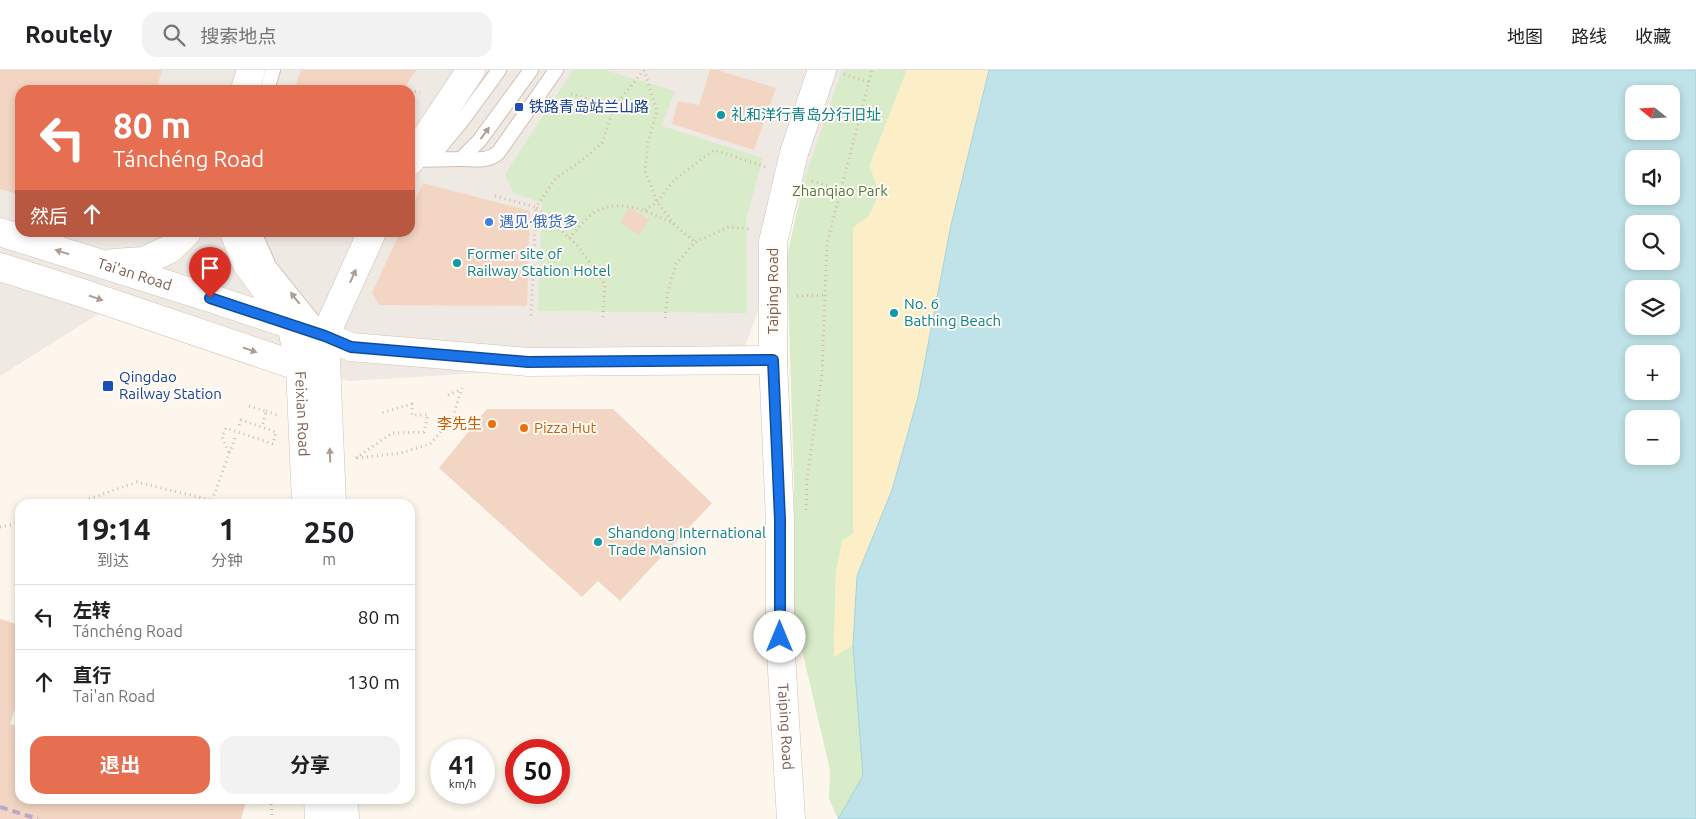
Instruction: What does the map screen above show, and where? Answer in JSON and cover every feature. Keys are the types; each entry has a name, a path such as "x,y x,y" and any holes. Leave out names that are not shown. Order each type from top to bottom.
{"main road":[{"path":"246,85 251,70"},
{"path":"417,160 471,70"},
{"name":"Taiping Road","path":"791,819 780,637 780,520 773,360 773,242 794,153 831,71"},
{"name":"Tai'an Road","path":"0,232 15,237"},
{"name":"Tai'an Road","path":"16,237 291,324 351,347 528,362 773,360"},
{"path":"101,264 144,261 170,250 182,237"},
{"path":"236,237 246,263 291,324"},
{"path":"0,267 300,367 325,336 370,237"},
{"name":"Feixian Road","path":"291,324 300,367 306,499"},
{"name":"Feixian Road","path":"325,336 332,499"},
{"path":"318,804 319,819"},
{"path":"344,804 345,819"}],"lane":[{"path":"268,85 273,70"},
{"path":"417,160 461,122 499,70"},
{"path":"461,159 479,141 531,70"},
{"path":"417,160 484,159 493,157 498,153 556,70"},
{"path":"256,237 269,266 325,336"}],"path":[{"path":"531,316 536,207 556,178 585,158 602,143 614,107 644,70"},
{"path":"644,70 657,111 648,142 645,170 657,202 674,224 696,242"},
{"path":"807,505 807,479 822,374 827,243 872,70"},
{"path":"831,71 869,82"},
{"path":"415,92 420,93"},
{"path":"571,94 614,107"},
{"path":"645,210 657,202 674,180 714,150 762,166"},
{"path":"820,184 840,190"},
{"path":"495,196 536,207 578,246 605,284 603,317"},
{"path":"569,238 596,212 616,205 645,210 674,224"},
{"path":"665,318 668,291 676,264 696,242 729,228 750,230"},
{"path":"802,295 824,295"},
{"path":"381,413 412,404 412,415 428,415 424,432 392,433 356,458 401,453 430,444 452,419 462,388 448,395"},
{"path":"248,406 277,415"},
{"path":"262,427 266,411"},
{"path":"229,452 222,437 226,428 273,444 276,432 241,420 238,428"},
{"path":"212,499 235,438"},
{"path":"89,499 137,482 208,499"},
{"path":"0,527 15,524"},
{"path":"271,804 272,819"}],"shaded area":[{"path":"0,70 848,70 741,357 349,381 105,310 0,376"}],"green space":[{"path":"573,70 608,70 675,91 662,126 763,158 746,219 747,313 538,311 542,203 513,193 505,174"},
{"name":"Zhanqiao Park","path":"842,70 907,70 870,165 879,194 869,216 853,228 853,534 842,541 836,573 834,656 853,645 863,776 838,819 829,799 830,770 793,611 794,482 787,256 804,181"}],"sand":[{"name":"No. 6 Bathing Beach","path":"907,70 989,70 951,225 918,397 892,491 857,576 853,645 834,657 836,573 842,541 853,534 853,228 869,216 879,195 870,165"}],"water":[{"path":"989,70 1696,70 1696,819 838,819 863,776 853,645 857,576 892,490 918,397 951,225"}],"building":[{"path":"0,70 162,70 158,85 15,85 15,194 0,189"},
{"path":"301,70 416,70 406,85 296,85"},
{"name":"礼和洋行青岛分行旧址","path":"710,70 717,70 776,88 754,150 672,124 678,101 699,105"},
{"name":"Former site of Railway Station Hotel","path":"423,183 530,211 527,306 379,305 372,293 398,237 415,237 415,200"},
{"path":"630,207 649,220 639,235 620,222"},
{"name":"Shandong International Trade Mansion","path":"487,409 613,409 712,503 620,601 598,581 582,597 439,468"},
{"path":"0,619 15,624 15,708 10,724 15,726 15,804 246,804 241,819 0,819"}],"railway":[{"path":"0,807 38,819"}],"place":[{"name":"铁路青岛站兰山路","path":"519,107"},
{"name":"礼和洋行青岛分行旧址","path":"721,115"},
{"name":"遇见·俄货多","path":"489,222"},
{"name":"Former site of Railway Station Hotel","path":"457,263"},
{"name":"No. 6 Bathing Beach","path":"894,313"},
{"name":"Qingdao Railway Station","path":"108,386"},
{"name":"李先生","path":"492,424"},
{"name":"Pizza Hut","path":"524,428"},
{"name":"Shandong International Trade Mansion","path":"598,542"}],"route":[{"path":"210,298 325,336 351,347 528,362 773,360 780,520 780,637"}]}
